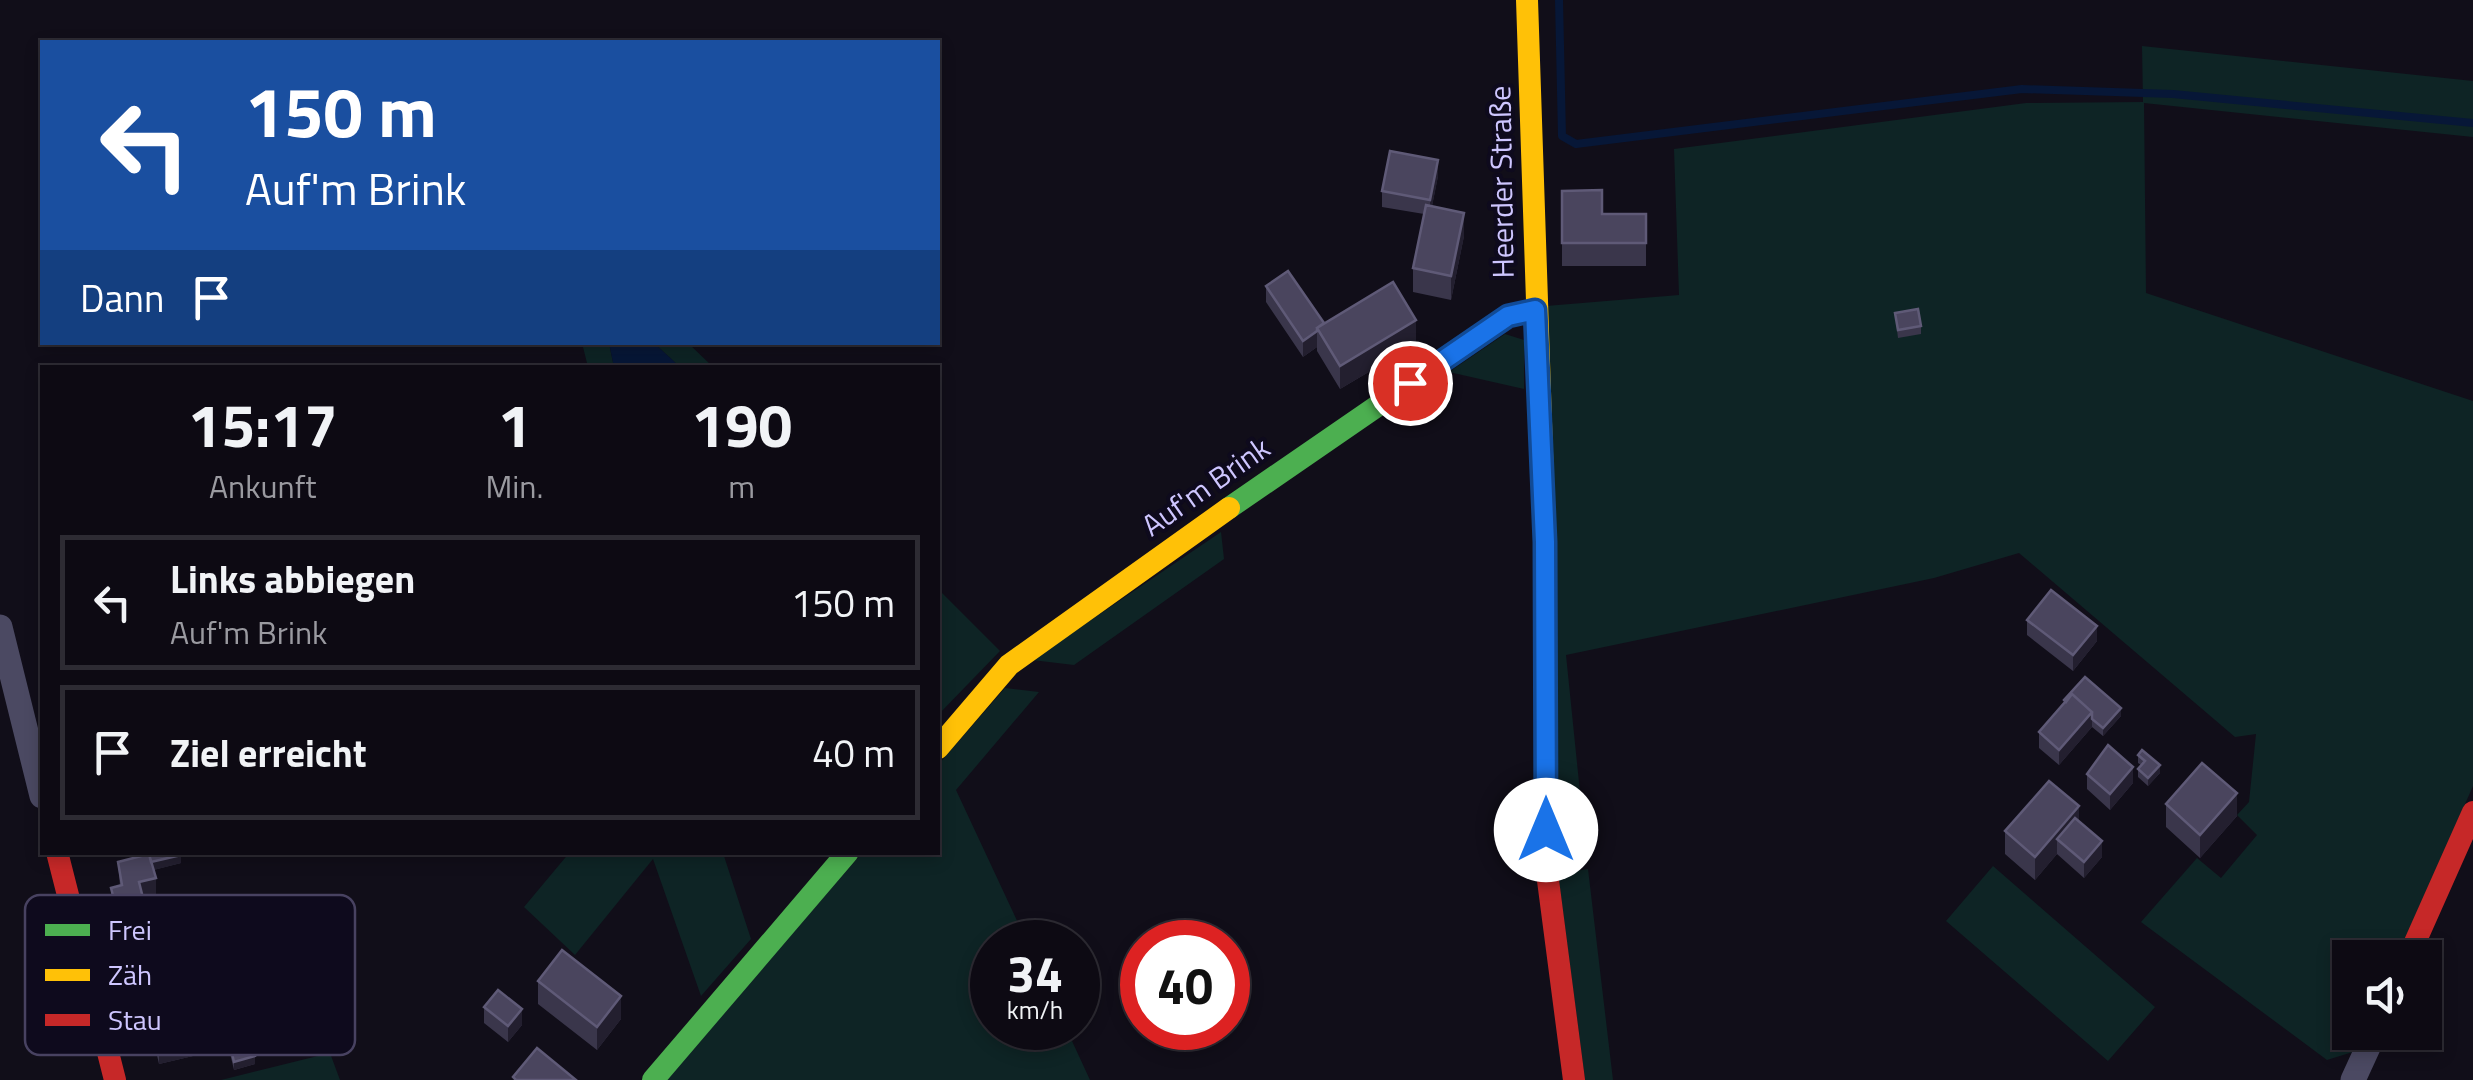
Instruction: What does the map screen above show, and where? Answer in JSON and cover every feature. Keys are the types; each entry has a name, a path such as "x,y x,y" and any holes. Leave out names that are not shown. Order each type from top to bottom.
{"street":[{"name":"Heerder Straße","path":"1527,0 1545,542 1546,866 1574,1080"},
{"name":"Auf'm Brink","path":"940,746 1008,665 1114,586 1508,316 1535,310"},
{"path":"0,627 40,788"},
{"path":"2416,940 2473,812"},
{"path":"58,855 68,895"},
{"path":"653,1080 845,855"},
{"path":"2354,1080 2367,1050"},
{"path":"109,1055 115,1080"}],"green space":[{"path":"2142,46 2473,81 2473,137 2144,103 2146,293 2473,401 2473,786 2405,940 2332,940 2332,1050 2356,1050 2327,1060 2141,922 2197,858 2221,878 2257,835 2237,815 2249,802 2256,734 2235,737 2019,553 1934,578 1566,655 1586,851 1558,837 1546,306 1679,295 1674,149 2026,103 2143,102"},
{"path":"1505,334 1524,340 1524,389 1449,372"},
{"path":"582,345 609,345 614,365 588,365"},
{"path":"656,345 690,345 711,365 678,365"},
{"path":"1221,532 1224,559 1074,665 1032,660"},
{"path":"940,591 1000,651 940,713"},
{"path":"1005,688 1039,692 956,790 1017,920 970,920 970,1050 1076,1050 1090,1080 665,1080 860,855 940,855 940,763"},
{"path":"567,855 724,855 751,939 701,996 653,859 575,955 524,907"},
{"path":"1993,866 2155,1007 2108,1061 1946,921"},
{"path":"1588,869 1613,1080 1585,1080 1558,874"},
{"path":"331,1055 340,1080 221,1080"}],"water":[{"path":"609,345 656,345 678,365 614,365"}],"building":[{"path":"1390,151 1438,160 1430,200 1382,191"},
{"path":"1602,190 1602,214 1646,214 1646,243 1562,243 1562,191"},
{"path":"1426,205 1464,213 1451,276 1413,268"},
{"path":"1288,271 1324,323 1303,341 1266,286"},
{"path":"1393,282 1416,320 1340,366 1317,328"},
{"path":"1918,309 1921,326 1898,330 1895,313"},
{"path":"2051,590 2097,626 2073,655 2027,620"},
{"path":"2085,677 2121,708 2103,728 2072,694 2064,700"},
{"path":"2072,694 2092,712 2059,750 2039,732"},
{"path":"2108,745 2133,767 2110,794 2087,774"},
{"path":"2142,750 2160,765 2148,778 2138,769 2145,761 2138,755"},
{"path":"2202,763 2237,793 2200,835 2166,804"},
{"path":"2049,781 2079,806 2035,857 2005,831"},
{"path":"2075,818 2102,841 2084,862 2057,839"},
{"path":"149,855 181,855 151,862"},
{"path":"149,855 156,878 139,882 142,895 113,895 111,888 122,885 118,862"},
{"path":"562,950 621,996 597,1027 538,981"},
{"path":"498,990 522,1009 508,1026 484,1007"},
{"path":"537,1048 576,1080 516,1080 513,1077"},
{"path":"232,1055 255,1055 255,1056 234,1062"}],"waterway":[{"path":"1559,0 1562,136 1576,144 2022,89 2173,94 2473,123"}],"traffic: fast":[{"path":"1229,508 1508,316 1535,309"},
{"path":"653,1080 845,855"}],"traffic: slow":[{"path":"1527,0 1545,542 1546,764"},
{"path":"940,746 1009,665 1229,508"}],"traffic: jam":[{"path":"1546,764 1546,865 1574,1080"},
{"path":"2416,940 2473,812"},
{"path":"58,855 68,895"},
{"path":"109,1055 115,1080"}],"route":[{"path":"1410,383 1508,316 1535,310 1545,542 1546,830"}]}
